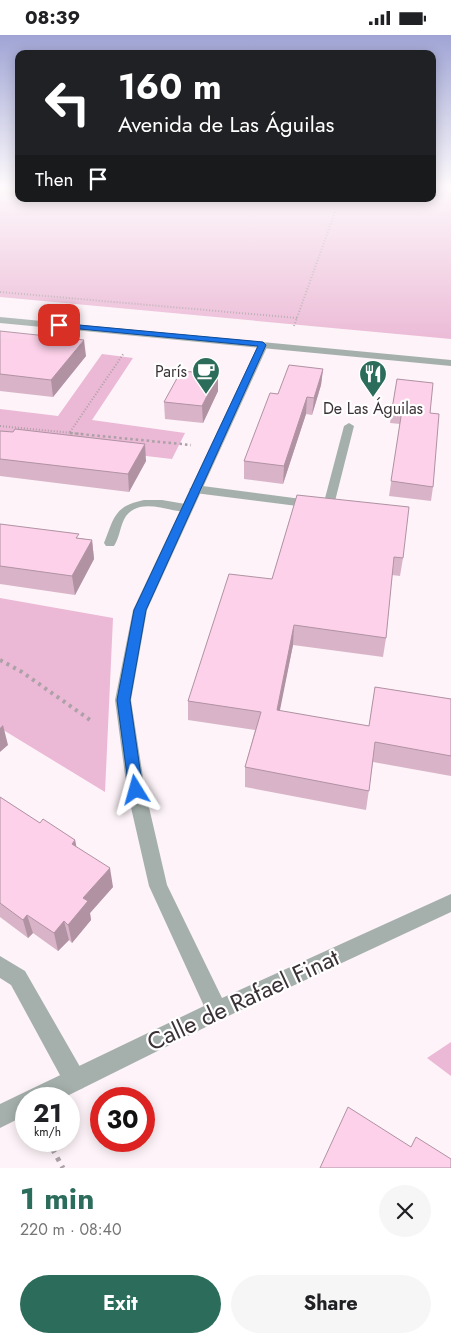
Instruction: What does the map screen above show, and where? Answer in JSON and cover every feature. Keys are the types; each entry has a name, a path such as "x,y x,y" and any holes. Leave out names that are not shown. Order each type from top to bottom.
{"street":[{"path":"0,319 451,363"},
{"path":"217,1011 158,886 136,790 123,700 140,610 263,345"},
{"path":"195,489 329,506 349,425"},
{"path":"110,543 122,514 128,508 142,503 187,508"},
{"name":"Calle de Rafael Finat","path":"59,1087 217,1011 451,903"},
{"path":"0,966 18,978 75,1079"},
{"path":"0,1116 15,1108"}],"path":[{"path":"293,329 325,240"},
{"path":"0,292 297,318"},
{"path":"70,432 138,332"},
{"path":"0,426 214,448"},
{"path":"0,660 22,672 93,722"},
{"path":"54,1152 63,1168"}],"shaded area":[{"path":"0,240 451,240 451,339 0,297"},
{"path":"102,354 133,358 92,420 185,433 172,459 0,439 0,409 58,416"},
{"path":"0,598 113,618 105,792 0,728"},
{"path":"451,1042 451,1076 427,1058"}],"building":[{"path":"0,331 84,340 51,380 0,374"},
{"path":"289,365 323,369 314,398 307,397 284,466 244,461 270,393 278,394"},
{"path":"181,371 218,374 202,406 164,402"},
{"path":"397,379 433,383 430,413 439,414 433,487 391,481 402,410 392,409"},
{"path":"15,429 145,444 128,474 0,459 0,431 13,432"},
{"path":"297,495 409,507 403,558 394,557 386,638 294,625 277,710 369,726 375,687 451,699 451,756 375,742 369,791 245,767 261,712 188,701 229,574 272,579"},
{"path":"0,524 79,534 76,538 92,540 72,576 0,566"},
{"path":"0,797 40,823 43,819 75,840 72,844 110,868 83,898 88,901 68,925 64,921 54,933 27,915 23,920 0,903"},
{"path":"348,1107 411,1147 416,1137 451,1159 451,1168 320,1168"}],"place":[{"name":"París","path":"206,395"},
{"name":"De Las Águilas","path":"373,398"}],"route":[{"path":"59,325 263,345 140,610 123,700 136,790"}]}
